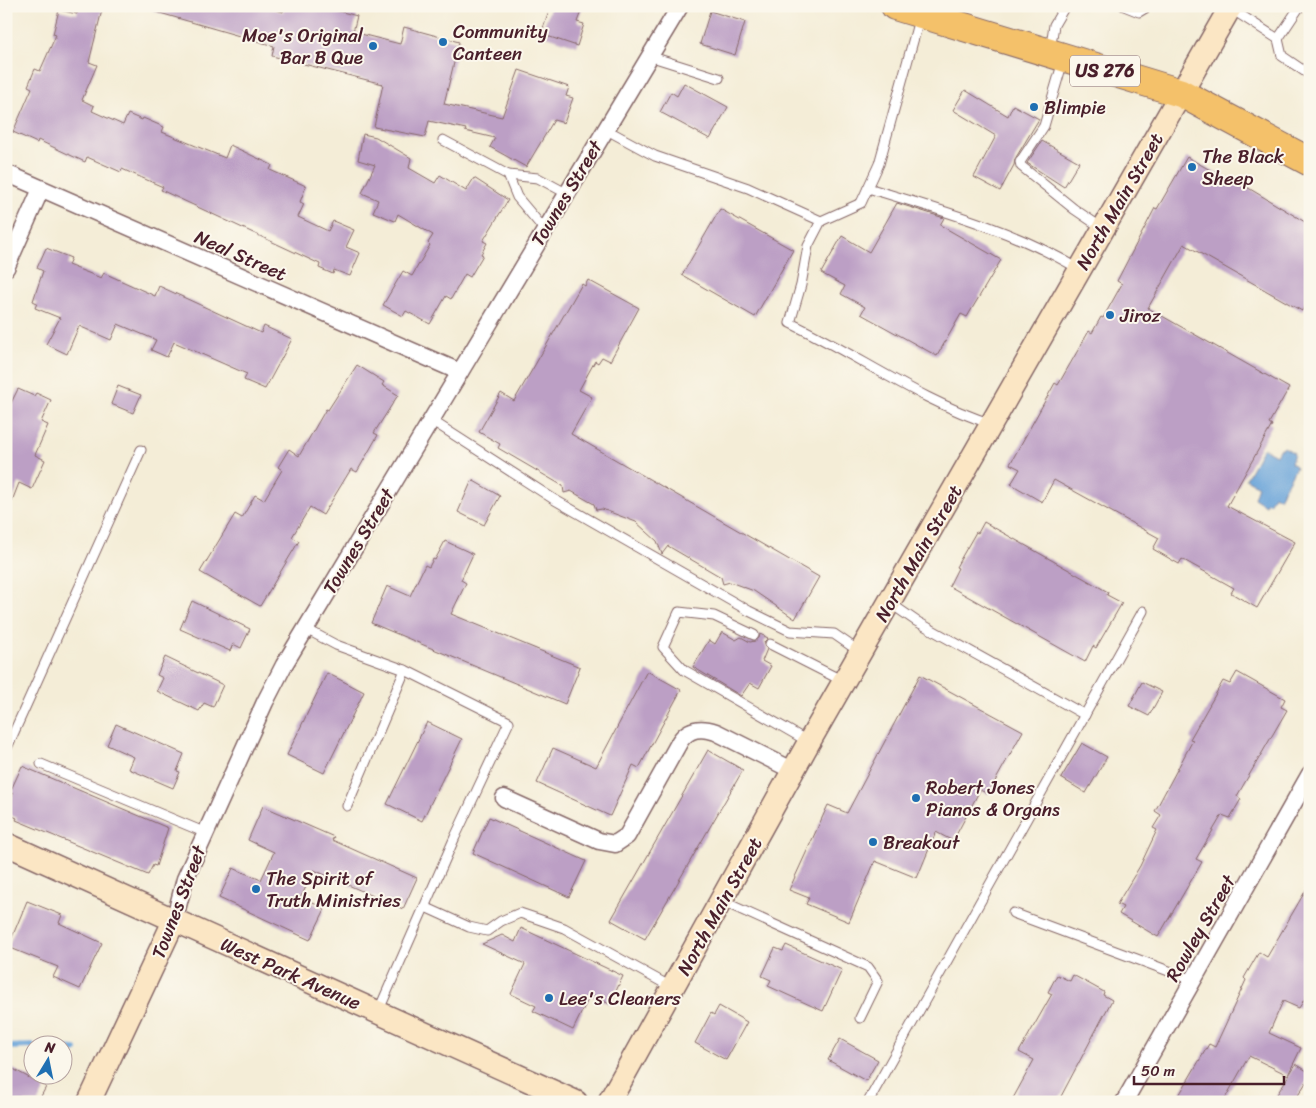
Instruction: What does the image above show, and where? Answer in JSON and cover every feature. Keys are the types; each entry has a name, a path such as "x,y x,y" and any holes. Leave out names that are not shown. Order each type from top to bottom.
{"highway":[{"name":"US 276","path":"907,10 1181,93 1310,162"}],"street":[{"name":"Townes Street","path":"89,1102 174,920 185,879 265,702 306,628 544,229 680,6"},
{"name":"North Main Street","path":"610,1102 809,742 845,683 1230,7"},
{"name":"Neal Street","path":"6,173 460,372"},
{"path":"6,268 41,189"},
{"path":"504,798 599,841 615,844 627,836 680,741 690,731 699,729 716,732 794,771"},
{"name":"Rowley Street","path":"1124,1102 1310,774"},
{"name":"West Park Avenue","path":"6,844 576,1102"}],"lane":[{"path":"1065,6 1054,25 1057,56 1044,126 1020,162 1021,166 1074,210 1104,229"},
{"path":"1124,6 1139,12 1149,6"},
{"path":"1278,39 1300,6"},
{"path":"1230,7 1278,39 1282,56 1310,75"},
{"path":"907,10 879,164 861,204 821,221 808,246 801,285 790,323 823,339 957,413 992,424"},
{"path":"649,56 719,78"},
{"path":"606,129 655,156 748,188 821,221"},
{"path":"443,140 508,175 538,178 566,193"},
{"path":"508,175 517,197 544,229"},
{"path":"868,188 961,216 1050,251 1080,270"},
{"path":"431,420 555,500 749,611 790,631 834,634 862,653"},
{"path":"6,750 141,450"},
{"path":"890,603 916,621 1085,715"},
{"path":"868,1102 1143,611"},
{"path":"754,635 714,616 679,612 663,647 684,670 809,742"},
{"path":"306,628 336,645 405,670 510,722 455,837 378,1013"},
{"path":"770,644 845,683"},
{"path":"347,806 405,670"},
{"path":"41,764 206,833"},
{"path":"722,901 868,967 878,981 860,1018"},
{"path":"425,907 468,927 487,931 501,921 520,913 538,918 564,928 674,988"},
{"path":"1013,913 1193,980"}],"water":[{"path":"1284,447 1294,453 1291,463 1296,467 1279,498 1274,495 1269,504 1267,502 1265,505 1254,498 1258,486 1246,479 1263,448 1276,455 1280,448"}],"building":[{"path":"78,6 103,6 89,62 97,65 82,100 94,106 92,111 123,125 128,114 142,120 143,118 164,127 162,132 225,158 230,145 272,165 270,170 306,186 300,202 304,204 298,217 328,231 333,221 354,230 346,247 360,253 350,276 334,270 333,274 319,268 320,264 161,190 163,187 122,169 121,172 87,157 85,162 38,140 37,143 13,132 32,88 28,86 35,69 40,71 56,35 53,34 59,10 77,14"},
{"path":"154,6 263,6 283,12 284,6 320,6 357,16 353,32 400,44 404,27 459,42 444,104 502,117 519,70 569,87 566,96 573,98 564,123 554,120 526,167 490,147 495,138 465,131 466,129 429,121 425,137 374,127 383,84 272,56 274,46 153,11"},
{"path":"551,6 583,6 577,22 584,24 577,46 541,34"},
{"path":"710,11 745,22 735,55 700,44"},
{"path":"684,83 728,107 710,139 660,112 671,92 677,96"},
{"path":"965,90 1008,116 1013,105 1039,119 1015,159 1014,165 1000,191 974,177 996,136 953,110"},
{"path":"363,134 376,137 411,158 409,168 435,183 440,175 466,191 474,178 508,200 483,241 487,243 481,254 483,255 470,277 465,274 451,299 446,296 430,324 406,311 403,316 383,305 403,271 412,276 430,245 428,243 433,235 398,214 395,221 373,212 378,200 362,193 375,165 358,160"},
{"path":"1042,141 1079,162 1064,187 1027,163"},
{"path":"1187,157 1228,180 1230,177 1310,225 1310,310 1304,307 1302,311 1184,244 1148,308 1289,388 1269,423 1272,425 1227,506 1295,542 1257,608 1231,593 1234,588 1182,559 1179,564 1153,549 1159,538 1054,480 1042,502 1011,484 1020,469 1010,464 1055,383 1058,385 1089,331 1092,333 1101,317 1103,318 1122,284 1117,281 1155,208 1157,209"},
{"path":"897,203 944,218 940,225 1001,260 967,317 961,314 937,356 861,314 865,307 841,294 845,286 821,273 842,236 869,252"},
{"path":"720,209 793,250 755,317 682,275"},
{"path":"46,248 71,258 68,265 101,278 104,273 155,296 159,286 261,333 264,326 292,339 265,389 244,380 247,374 174,342 167,357 151,350 156,340 118,324 111,340 79,326 67,354 46,344 60,318 35,308 37,303 33,301 43,271 37,268"},
{"path":"588,280 639,308 610,361 602,357 598,363 595,361 579,390 592,397 571,434 819,577 795,619 754,591 730,582 723,584 721,577 668,546 662,554 657,541 636,522 602,509 596,510 594,504 571,491 564,493 563,486 498,448 500,444 479,432 501,393 514,401 582,284 585,286"},
{"path":"357,365 384,382 382,385 398,395 374,433 378,435 357,472 351,469 323,515 310,507 292,537 299,541 260,606 200,572 235,514 242,518 255,495 264,500 282,470 278,467 289,449 299,456 326,409 328,410"},
{"path":"118,386 141,395 133,413 111,404"},
{"path":"18,389 34,396 36,393 51,400 41,422 48,425 35,455 45,460 32,489 19,483 7,514 6,403 10,405"},
{"path":"472,480 500,496 484,525 458,512"},
{"path":"984,522 1108,592 1107,595 1122,603 1096,648 1093,646 1085,662 949,586 958,568 956,567 976,532 978,533"},
{"path":"445,541 473,554 461,580 466,583 451,614 580,667 565,704 371,623 387,586 410,596 425,565 429,567 433,559 435,560"},
{"path":"192,601 250,629 241,648 233,644 230,651 180,629"},
{"path":"722,632 736,640 741,637 750,642 759,638 760,634 768,638 764,642 767,649 762,661 771,666 759,688 750,683 741,696 693,667 709,640 715,644"},
{"path":"165,657 223,685 213,707 204,703 199,711 157,691 163,678 157,675"},
{"path":"647,671 681,690 639,768 633,765 610,816 537,783 553,748 596,767"},
{"path":"1237,672 1285,699 1281,707 1287,710 1237,796 1241,799 1230,818 1222,815 1196,859 1202,862 1158,937 1119,914 1123,907 1117,904 1140,866 1157,830 1153,828 1161,815 1155,811 1193,740 1190,739 1223,681 1230,684"},
{"path":"327,673 364,692 324,773 287,755"},
{"path":"920,675 1023,731 988,794 980,790 953,841 936,832 917,878 875,861 849,922 806,904 809,898 789,890 828,805 847,813"},
{"path":"1142,682 1162,692 1149,716 1129,706"},
{"path":"427,722 462,739 422,821 387,804"},
{"path":"116,724 184,754 177,771 180,772 173,788 129,769 134,757 107,745"},
{"path":"1082,743 1107,757 1086,793 1061,778"},
{"path":"708,750 743,770 645,939 611,920"},
{"path":"22,766 168,828 156,866 153,865 148,875 16,820 17,818 6,813 13,794 10,792"},
{"path":"263,806 334,837 332,840 417,878 403,909 314,870 301,897 325,909 310,940 219,898 233,868 261,880 274,852 248,840"},
{"path":"489,817 586,861 569,897 473,853"},
{"path":"1310,883 1310,990 1299,1008 1283,1001 1269,1033 1301,1048 1288,1075 1249,1056 1223,1102 1186,1102 1178,1097 1209,1044 1215,1047 1246,980 1244,978 1259,952 1267,957"},
{"path":"27,901 62,915 59,923 102,943 80,989 53,977 58,967 8,947"},
{"path":"521,928 623,976 610,1004 590,995 573,1030 533,1011 536,1006 511,994 525,964 482,944 502,935 515,942"},
{"path":"786,945 842,970 823,1011 768,986 771,980 762,976 775,948 783,951"},
{"path":"1057,975 1070,981 1073,975 1104,992 1103,995 1112,1000 1058,1102 1011,1102 1034,1060 1019,1052 1052,994 1048,992"},
{"path":"719,1006 747,1022 726,1060 695,1043 711,1013 714,1015"},
{"path":"840,1039 878,1060 866,1081 828,1060"},
{"path":"1296,1064 1310,1073 1310,1076 1294,1102 1284,1102 1276,1096"},
{"path":"6,1065 22,1074 22,1086 46,1087 38,1102 6,1102"}],"waterway":[{"path":"6,1047 22,1046"}],"place":[{"name":"Community Canteen","path":"443,42"},
{"name":"Moe's Original Bar B Que","path":"373,46"},
{"name":"Blimpie","path":"1034,107"},
{"name":"The Black Sheep","path":"1192,167"},
{"name":"Jiroz","path":"1110,315"},
{"name":"Robert Jones Pianos & Organs","path":"916,798"},
{"name":"Breakout","path":"873,842"},
{"name":"The Spirit of Truth Ministries","path":"256,889"},
{"name":"Lee's Cleaners","path":"549,998"}]}
